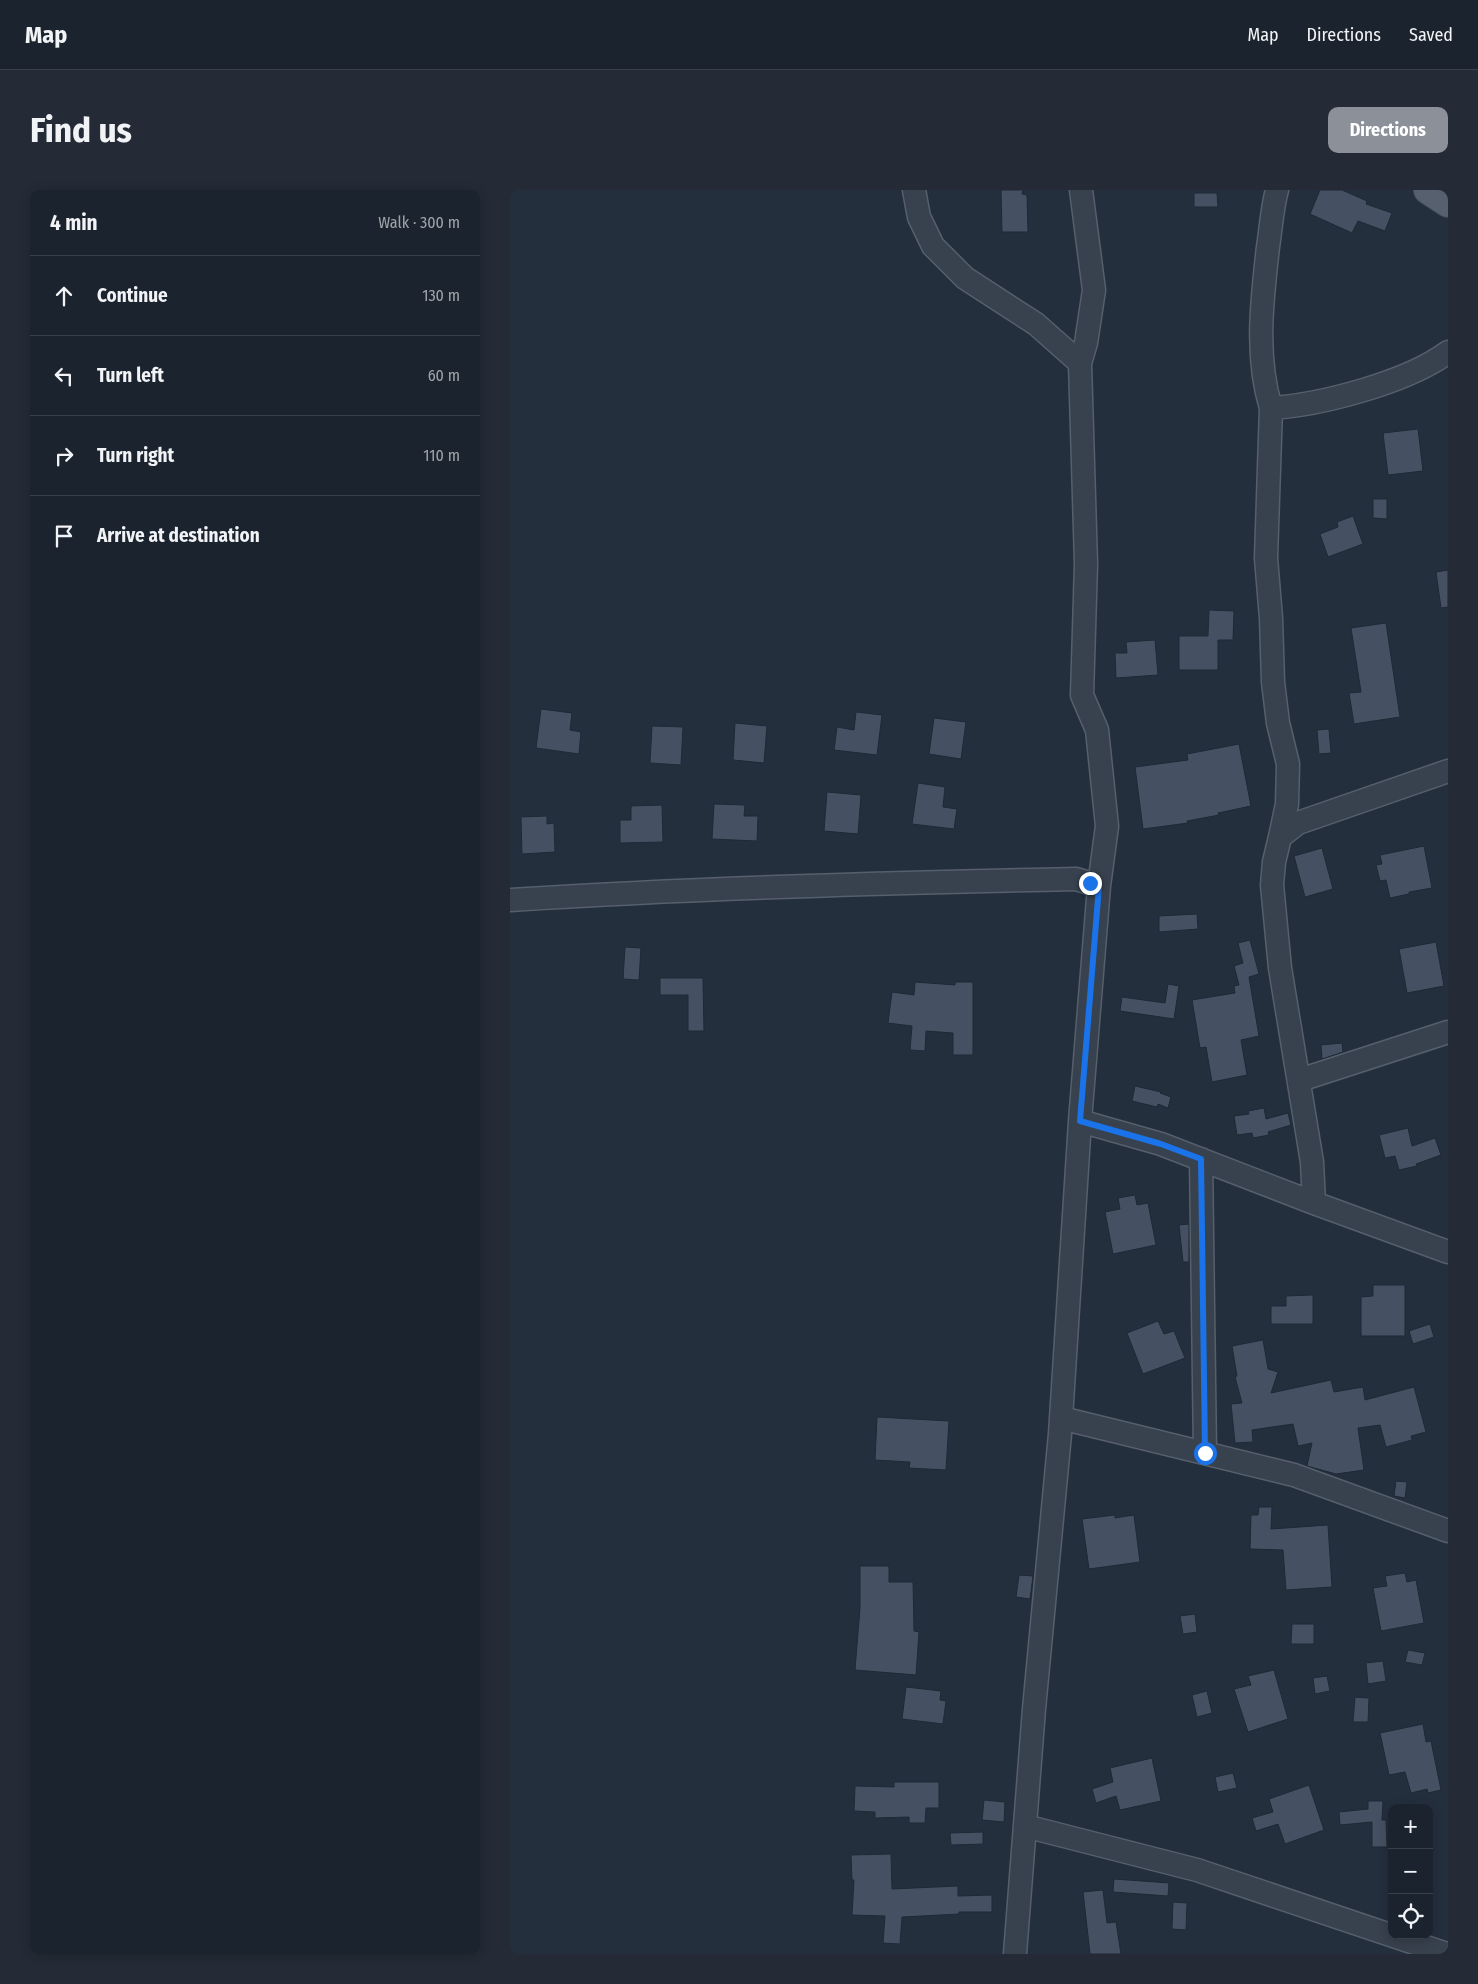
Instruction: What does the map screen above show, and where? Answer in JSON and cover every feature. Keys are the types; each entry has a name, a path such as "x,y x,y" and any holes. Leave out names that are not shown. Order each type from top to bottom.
{"main road":[{"path":"1428,190 1448,203"}],"street":[{"path":"914,190 919,217 933,246 965,278 1036,324 1080,363"},
{"path":"1015,1954 1034,1709 1061,1418 1080,1121 1099,886 1106,826 1097,730 1082,695 1086,564 1080,363 1086,342 1094,290 1081,190"},
{"path":"1277,190 1268,251 1262,328 1262,362 1265,388 1271,408 1266,558 1271,618 1273,682 1278,723 1288,764 1287,804 1274,862 1272,885 1280,968 1300,1080 1312,1162 1314,1203"},
{"path":"1271,408 1295,406 1356,392 1417,371 1435,362 1448,352"},
{"path":"1280,837 1298,823 1448,771"},
{"path":"510,900 640,892 861,884 1076,879 1099,886"},
{"path":"1300,1080 1448,1032"},
{"path":"1080,1121 1161,1144 1448,1252"},
{"path":"1201,1159 1205,1453"},
{"path":"1061,1418 1294,1475 1448,1531"},
{"path":"1025,1826 1197,1870 1447,1954"}],"building":[{"path":"1001,190 1023,190 1022,194 1027,195 1028,232 1002,232"},
{"path":"1320,190 1342,190 1367,201 1366,204 1392,213 1385,231 1358,221 1352,233 1310,214"},
{"path":"1194,193 1217,193 1218,207 1194,207"},
{"path":"1418,429 1423,471 1388,475 1383,433"},
{"path":"1373,499 1387,499 1387,519 1373,518"},
{"path":"1353,516 1363,544 1328,557 1320,534 1338,527 1337,522"},
{"path":"1448,570 1448,607 1441,608 1436,572"},
{"path":"1209,610 1234,611 1233,640 1218,640 1218,670 1179,670 1179,636 1208,636"},
{"path":"1386,623 1400,717 1354,724 1349,693 1361,692 1351,628"},
{"path":"1155,640 1158,675 1116,678 1115,653 1127,653 1126,642"},
{"path":"541,709 572,713 570,730 581,732 579,754 536,748"},
{"path":"856,712 882,715 877,755 834,750 837,727 854,730"},
{"path":"934,718 966,722 961,759 929,754"},
{"path":"735,723 767,726 764,763 733,760"},
{"path":"652,726 683,727 681,765 650,763"},
{"path":"1329,729 1331,753 1319,754 1317,730"},
{"path":"1239,744 1251,806 1187,821 1188,823 1143,829 1135,767 1188,760 1187,754"},
{"path":"918,783 945,787 943,807 957,809 954,829 912,824"},
{"path":"827,792 861,795 858,834 824,831"},
{"path":"714,804 745,805 744,816 758,816 757,841 712,839"},
{"path":"662,805 663,842 620,843 620,820 631,820 631,806"},
{"path":"547,816 547,824 554,823 555,852 522,854 521,817"},
{"path":"1424,846 1432,888 1390,898 1386,880 1380,881 1376,865 1382,864 1380,855"},
{"path":"1322,848 1333,889 1305,897 1294,856"},
{"path":"1197,914 1198,929 1159,932 1159,916"},
{"path":"1250,940 1259,974 1249,977 1259,1036 1241,1040 1247,1075 1212,1082 1206,1047 1200,1048 1192,1000 1235,993 1234,986 1239,985 1234,966 1243,963 1238,943"},
{"path":"1436,942 1444,986 1407,993 1399,949"},
{"path":"625,947 641,948 639,980 623,979"},
{"path":"660,978 703,978 704,1031 688,1031 688,995 660,995"},
{"path":"915,982 955,985 955,982 973,982 973,1055 953,1055 953,1033 926,1031 925,1051 910,1050 912,1026 888,1023 892,992 914,995"},
{"path":"1168,984 1179,986 1174,1019 1120,1011 1122,997 1165,1003"},
{"path":"1342,1043 1343,1052 1322,1059 1321,1045"},
{"path":"1135,1086 1161,1092 1171,1097 1168,1108 1158,1104 1157,1107 1132,1101"},
{"path":"1264,1108 1266,1119 1288,1113 1291,1125 1268,1132 1269,1135 1253,1138 1252,1133 1237,1135 1234,1116 1249,1114 1248,1111"},
{"path":"1408,1128 1412,1146 1435,1138 1441,1155 1416,1164 1417,1166 1399,1170 1395,1156 1385,1158 1379,1135"},
{"path":"1135,1195 1137,1205 1148,1203 1156,1245 1113,1254 1105,1212 1120,1209 1118,1198"},
{"path":"1189,1224 1189,1262 1183,1262 1179,1225"},
{"path":"1373,1285 1405,1285 1405,1336 1361,1336 1361,1297 1373,1296"},
{"path":"1313,1295 1313,1324 1271,1324 1271,1306 1286,1306 1286,1296"},
{"path":"1158,1321 1164,1334 1174,1331 1185,1358 1143,1374 1127,1333"},
{"path":"1430,1324 1434,1337 1413,1344 1409,1331"},
{"path":"1263,1340 1268,1369 1278,1372 1271,1393 1331,1380 1334,1392 1363,1387 1365,1400 1414,1387 1426,1432 1411,1436 1412,1440 1386,1447 1380,1425 1358,1428 1364,1470 1336,1474 1307,1466 1312,1443 1298,1446 1293,1424 1252,1430 1253,1442 1235,1443 1231,1404 1242,1403 1235,1377 1237,1376 1232,1346"},
{"path":"877,1417 949,1421 946,1470 909,1468 910,1462 875,1460"},
{"path":"1396,1481 1407,1482 1405,1498 1394,1496"},
{"path":"1259,1507 1272,1507 1271,1529 1328,1525 1332,1587 1286,1590 1283,1550 1250,1549 1251,1515 1258,1515"},
{"path":"1115,1515 1115,1518 1134,1515 1140,1562 1089,1569 1082,1519"},
{"path":"860,1566 889,1566 889,1582 913,1582 914,1631 919,1632 916,1675 855,1670 860,1608"},
{"path":"1405,1573 1407,1582 1416,1580 1424,1623 1381,1631 1373,1588 1387,1586 1385,1576"},
{"path":"1019,1575 1033,1576 1030,1599 1016,1597"},
{"path":"1195,1614 1197,1632 1183,1634 1180,1616"},
{"path":"1292,1624 1314,1624 1314,1644 1291,1644"},
{"path":"1408,1650 1425,1653 1422,1665 1405,1662"},
{"path":"1383,1661 1386,1681 1368,1684 1366,1663"},
{"path":"1274,1670 1288,1719 1248,1732 1234,1689 1251,1685 1248,1676"},
{"path":"1327,1676 1330,1691 1315,1694 1313,1678"},
{"path":"906,1687 941,1691 940,1700 946,1701 943,1724 902,1719"},
{"path":"1207,1691 1212,1713 1197,1717 1192,1695"},
{"path":"1355,1697 1369,1698 1368,1722 1353,1722"},
{"path":"1423,1724 1426,1742 1431,1741 1441,1790 1428,1793 1427,1789 1411,1793 1405,1772 1389,1775 1380,1733"},
{"path":"1152,1758 1161,1801 1120,1810 1116,1796 1096,1803 1092,1789 1113,1782 1110,1768"},
{"path":"1233,1773 1237,1788 1218,1792 1215,1777"},
{"path":"894,1782 939,1782 939,1808 926,1808 925,1823 909,1823 909,1817 875,1818 875,1812 854,1811 855,1786 894,1787"},
{"path":"1309,1785 1324,1830 1285,1844 1278,1824 1256,1831 1252,1818 1273,1812 1269,1799"},
{"path":"984,1800 1005,1802 1004,1822 982,1820"},
{"path":"1368,1801 1383,1801 1382,1820 1386,1820 1387,1847 1372,1847 1372,1822 1340,1825 1339,1812 1368,1809"},
{"path":"983,1832 983,1844 951,1845 950,1833"},
{"path":"891,1854 892,1889 958,1886 958,1896 992,1895 992,1912 959,1912 959,1914 902,1917 900,1944 883,1943 885,1916 852,1915 854,1880 852,1880 851,1855"},
{"path":"1114,1879 1169,1883 1168,1896 1113,1892"},
{"path":"1103,1890 1107,1923 1116,1922 1121,1954 1090,1954 1083,1892"},
{"path":"1173,1902 1187,1903 1186,1930 1172,1929"}],"route":[{"path":"1090,883 1099,886 1080,1121 1161,1144 1201,1159 1205,1453"}]}
